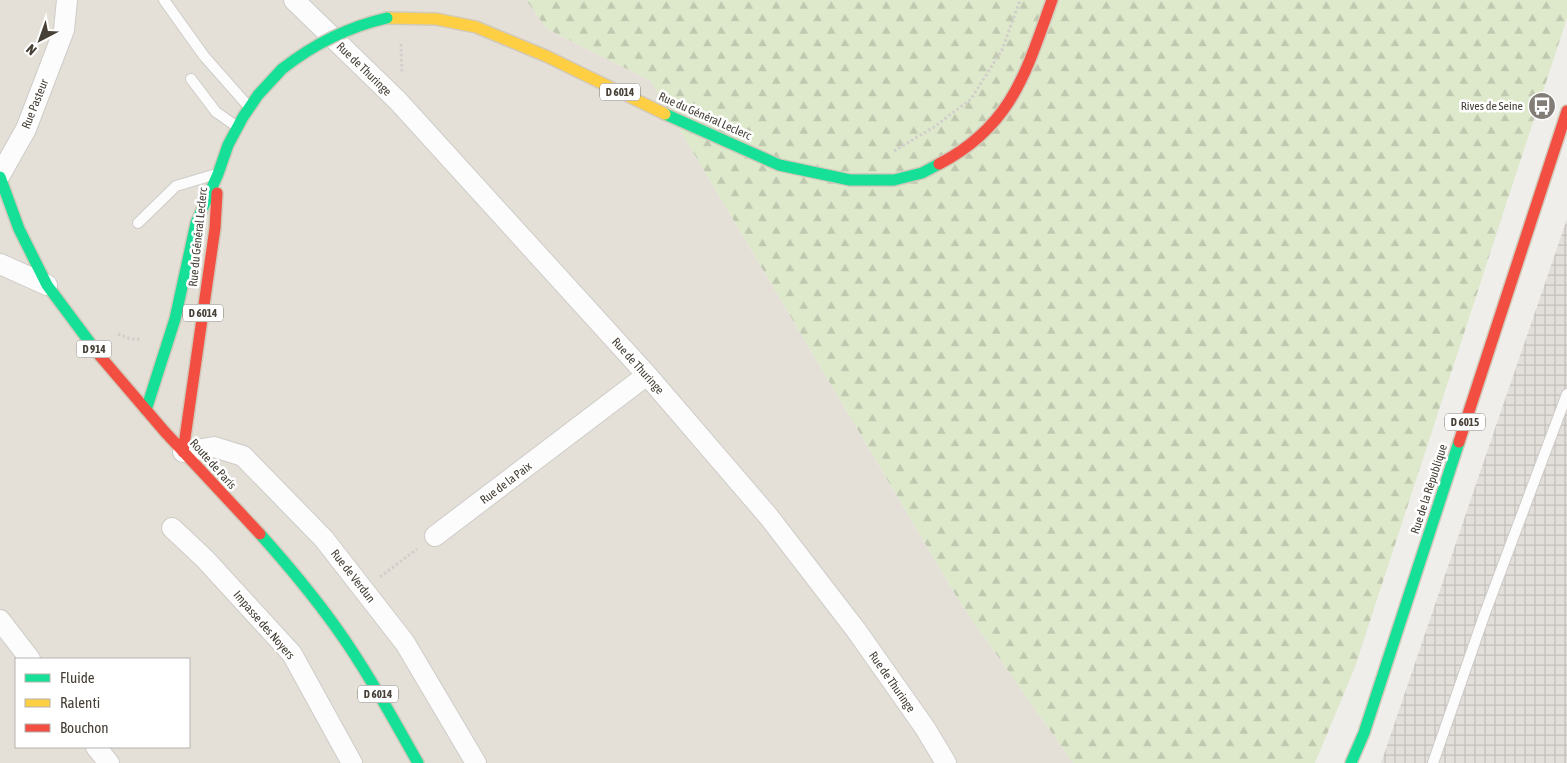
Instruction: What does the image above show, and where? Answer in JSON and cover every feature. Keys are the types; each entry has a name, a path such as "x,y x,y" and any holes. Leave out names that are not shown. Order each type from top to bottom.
{"main road":[{"name":"Rue du Général Leclerc","path":"146,410 175,319 196,224 218,174 228,145 250,107 269,82 309,48 328,38 355,26 387,18 436,19 476,27 546,56 661,112 779,165 850,180 894,180 922,172 945,161 977,140 993,124 1024,76 1052,0"},
{"name":"Rue de la République","path":"1351,763 1364,733 1567,112"},
{"name":"Rue du Général Leclerc","path":"183,452 215,228 218,174"},
{"name":"Route de Paris","path":"0,176 19,229 47,285 99,355 183,452 280,556 335,626 381,698 418,763"},
{"name":"Rue de la République","path":"1361,763 1364,733"}],"street":[{"name":"Rue Pasteur","path":"0,176 26,129 64,30 67,0"},
{"name":"Rue de Thuringe","path":"294,0 398,101 647,375 769,517 856,630 946,763"},
{"path":"0,264 47,285"},
{"name":"Rue de la Paix","path":"434,536 647,375"},
{"name":"Rue de Verdun","path":"183,452 214,447 243,456 324,539 405,643 476,763"},
{"name":"Impasse des Noyers","path":"172,528 205,559 292,654 352,763"},
{"path":"0,620 29,658"},
{"path":"97,748 109,763"}],"lane":[{"path":"164,0 204,56 250,107"},
{"path":"191,78 216,112 237,128"},
{"path":"138,223 176,186 218,174"},
{"path":"1433,763 1485,614 1567,394"}],"path":[{"path":"887,156 934,127 971,99 1002,50 1020,0"},
{"path":"398,101 402,93 399,18"},
{"path":"113,332 131,339 146,338"},
{"path":"364,589 434,536"}],"shaded area":[{"path":"0,0 526,0 547,29 651,81 961,604 1073,763 0,763"},
{"path":"1567,219 1567,763 1381,763 1489,446"}],"green space":[{"path":"526,0 1567,0 1567,18 1355,667 1315,763 1073,763 961,604 651,81 547,29"}],"traffic: fast":[{"path":"282,69 319,44 358,26 387,18"},
{"path":"146,410 175,319 196,223 218,174 228,145 243,117 258,95 282,69"},
{"path":"665,114 779,165 850,180 894,180 922,173 939,164"},
{"path":"0,177 19,229 47,285 100,356"},
{"path":"1351,763 1364,733 1459,442"},
{"path":"260,534 308,590 346,642 418,763"}],"traffic: slow":[{"path":"387,18 436,19 476,27 546,56 665,114"}],"traffic: jam":[{"path":"939,164 964,149 984,132 1000,114 1024,74 1052,0"},
{"path":"1459,442 1567,111"},
{"path":"183,452 215,228 217,193"},
{"path":"100,356 165,432 260,534"}],"place":[{"name":"Rives de Seine","path":"1542,106"}]}
